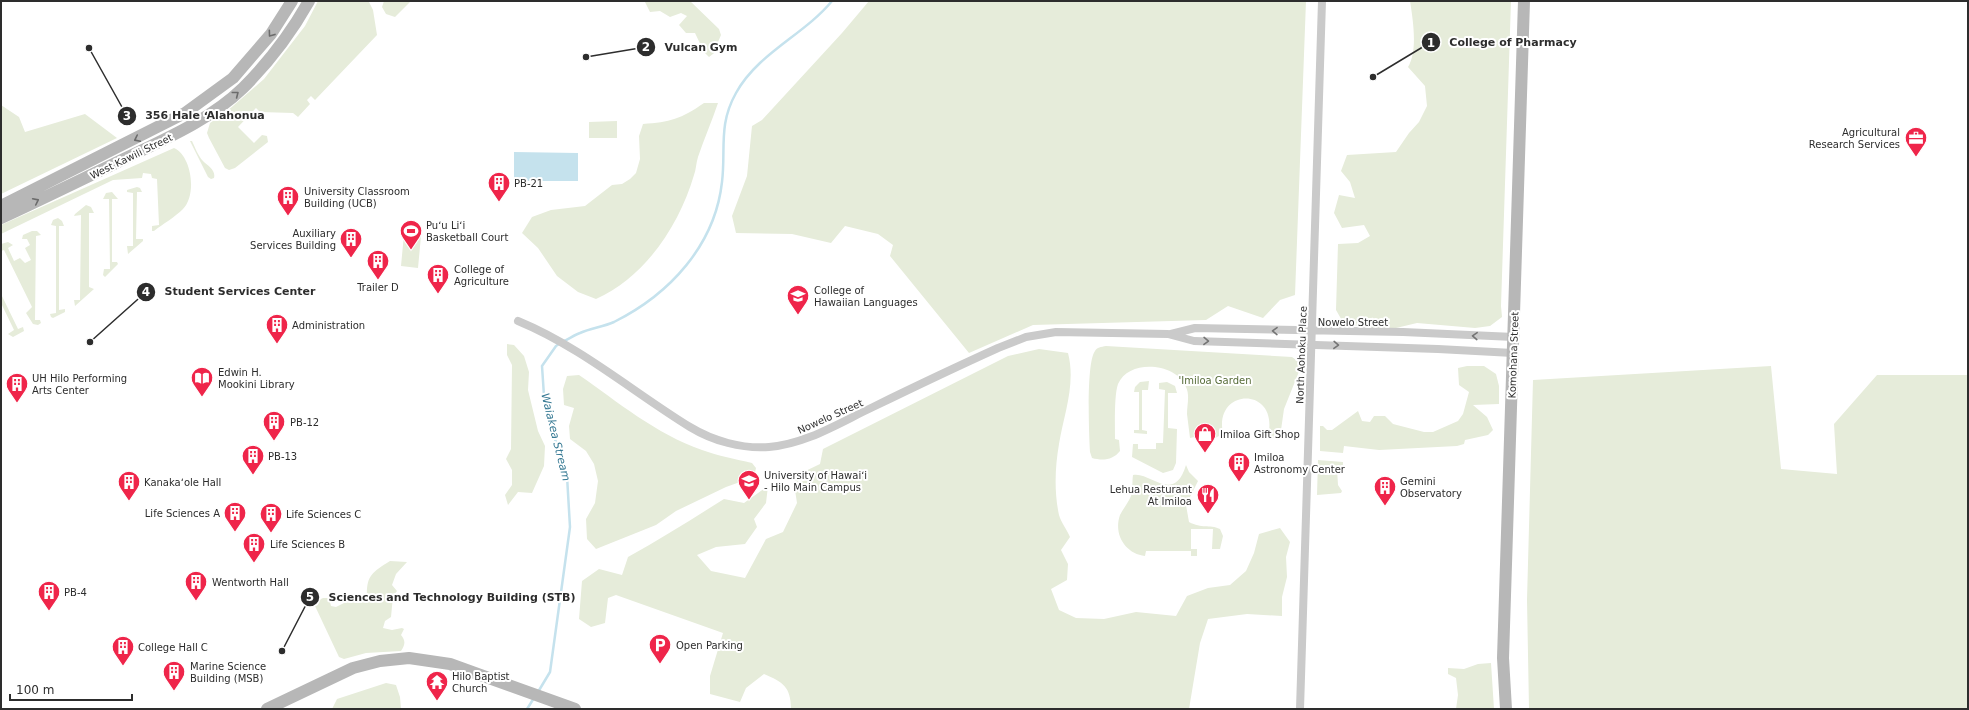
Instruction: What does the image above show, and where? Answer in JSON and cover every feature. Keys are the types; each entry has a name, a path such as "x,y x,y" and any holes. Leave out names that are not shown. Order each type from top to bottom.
{"street":[{"name":"West Kawili Street","path":"1,206 185,113 233,78 271,34 292,1"},
{"name":"West Kawili Street","path":"1,218 179,133 217,108 242,89 264,66 284,40 309,1"},
{"name":"North Aohoku Place","path":"1300,709 1322,1"},
{"name":"Komohana Street","path":"1506,709 1503,658 1524,1"},
{"name":"Nowelo Street","path":"518,321 548,334 580,355 614,374 692,428 721,441 753,448 786,444 818,434 963,364 1026,336 1056,332 1168,334 1194,341 1312,344 1513,353"},
{"name":"Nowelo Street","path":"1168,334 1195,328 1312,332 1403,332 1514,337"},
{"path":"267,709 353,668 394,658 427,660 450,664 512,688 573,708"}],"green space":[{"path":"318,1 369,2 373,10 377,35 315,100 311,96 307,100 310,104 298,117 293,113 260,112 256,108 238,127 254,143 262,135 267,136 268,142 235,168 229,170 225,168 207,133 210,123 226,112 264,79 305,26"},
{"path":"384,1 411,1 395,17 386,14 382,7"},
{"path":"690,1 719,29 721,35 718,42 718,50 709,57 704,52 695,33 686,33 679,25 687,16 681,13 670,17 660,11 650,12 645,2"},
{"path":"869,1 1306,1 1295,295 1280,300 1263,318 1228,306 1206,320 1033,325 969,353 890,256 893,245 878,234 845,226 831,243 792,234 736,233 732,216 747,176 752,126 762,120 842,33"},
{"path":"1410,1 1511,1 1501,306 1502,317 1490,326 1475,328 1417,323 1396,328 1378,329 1344,324 1336,310 1338,244 1358,243 1370,236 1364,225 1342,228 1334,213 1339,195 1355,198 1350,182 1341,171 1347,155 1396,152 1409,133 1419,122 1427,106 1425,86 1408,67 1413,53 1414,44"},
{"path":"704,103 718,103 698,157 695,173 687,194 679,213 658,248 645,264 630,278 596,299 578,292 557,276 538,248 522,233 532,217 551,210 585,206 612,185 622,184 630,179 636,173 640,159 639,136 643,124 675,119 689,113"},
{"path":"1,105 19,117 25,132 85,114 117,138 1,194"},
{"path":"617,121 617,138 589,138 589,122"},
{"path":"190,141 192,141 201,159 213,170 214,178 211,179 208,177"},
{"path":"174,148 180,152 188,167 191,186 190,195 183,209 154,231 152,231 152,226 159,225 157,179 152,178 151,174 143,173 142,178 113,180 1,234 1,225"},
{"path":"137,187 140,188 142,192 137,192 136,239 143,239 143,241 128,254 127,246 133,246 133,193 127,192 127,190"},
{"path":"112,192 118,199 112,199 112,262 117,262 118,264 105,277 103,275 104,269 110,269 109,199 103,199 106,193"},
{"path":"86,205 91,207 94,213 89,213 89,287 94,289 75,306 74,300 80,300 81,215 74,216"},
{"path":"58,218 62,221 64,226 59,226 59,310 65,309 65,312 53,318 50,314 56,313 56,226 51,225 53,220"},
{"path":"32,231 37,231 41,235 36,236 35,320 40,320 41,323 38,325 33,324 26,313 32,307 4,250 1,251 1,244 8,242 13,245 8,248 14,261 20,258 25,263 31,260 25,248 30,245 27,239 22,239 23,235"},
{"name":"Puʻu Liʻi Basketball Court","path":"404,234 421,236 418,268 401,266"},
{"path":"1,294 18,329 23,327 24,331 13,337 8,334 14,330 1,303"},
{"path":"507,344 514,345 524,356 529,372 528,390 538,431 545,446 544,466 532,493 518,492 508,505 505,495 512,485 512,470 506,459 511,449 512,365 507,355"},
{"name":"'Imiloa Garden","path":"1106,346 1292,357 1299,362 1300,369 1284,409 1281,430 1274,438 1268,436 1269,420 1265,408 1256,401 1246,399 1236,401 1228,407 1223,419 1223,434 1213,439 1199,436 1190,438 1187,414 1188,393 1181,379 1173,373 1153,367 1142,367 1132,370 1124,376 1118,384 1116,395 1115,439 1119,440 1120,451 1111,458 1100,459 1092,458 1090,452 1089,383 1092,358 1095,351 1098,348"},
{"path":"1039,349 1068,353 1071,376 1059,444 1056,471 1056,497 1059,515 1070,537 1061,550 1068,564 1067,580 1051,589 1059,610 1076,618 1104,619 1136,612 1176,616 1187,596 1208,588 1230,585 1246,571 1254,553 1259,534 1280,528 1290,542 1286,557 1287,577 1282,597 1282,616 1247,614 1208,619 1200,643 1189,709 791,709 791,702 785,686 764,674 746,688 740,702 710,694 710,676 723,633 616,595 608,598 605,623 591,627 579,619 582,581 599,569 622,575 628,557 724,499 744,503 768,486 766,503 754,519 757,527 745,544 716,547 697,555 711,571 745,578 766,539 783,532 797,503 793,477 820,464 823,449 1008,356"},
{"path":"1467,366 1484,366 1496,374 1499,386 1499,404 1473,405 1487,417 1493,430 1488,435 1465,440 1464,444 1457,446 1379,450 1344,446 1343,453 1320,451 1320,426 1323,426 1327,430 1332,430 1358,411 1362,421 1370,422 1374,416 1385,416 1393,424 1424,432 1433,432 1458,421 1463,414 1469,392 1459,385 1458,368"},
{"path":"1771,366 1781,469 1837,474 1834,424 1877,375 1968,375 1968,709 1529,709 1527,600 1533,380"},
{"path":"579,375 638,417 669,435 708,452 752,463 756,468 754,477 726,487 676,511 656,525 596,549 587,539 586,519 595,503 598,481 594,464 586,451 570,439 569,426 574,408 564,405 563,389 567,376"},
{"path":"1149,381 1148,390 1142,390 1142,430 1147,431 1147,434 1134,433 1134,430 1139,430 1139,392 1134,392 1135,387 1140,382"},
{"path":"1167,382 1175,386 1177,393 1168,393 1168,428 1177,429 1176,463 1173,470 1163,473 1132,457 1133,444 1138,444 1138,449 1156,449 1156,443 1163,443 1165,390 1159,389 1159,383"},
{"path":"1318,460 1343,462 1343,465 1337,469 1338,485 1342,491 1341,493 1317,495"},
{"path":"1186,465 1189,472 1198,481 1186,505 1189,522 1220,529 1223,536 1220,549 1212,549 1213,529 1191,529 1191,549 1197,549 1197,556 1191,556 1191,551 1146,551 1145,556 1132,552 1120,536 1118,522 1120,515 1131,496 1133,475 1147,477 1161,484 1168,485 1175,483 1181,477"},
{"path":"390,561 407,562 396,574 392,585 397,591 393,596 391,617 385,621 383,628 392,630 404,629 401,635 403,637 404,645 401,651 366,653 344,659 339,657 315,606 318,605 319,600 323,598 329,598 331,606 336,607 344,603 367,599 368,585 371,576 374,572"},
{"path":"1491,663 1494,709 1456,709 1458,695 1456,678 1448,674 1448,668 1464,669 1478,664"},
{"path":"386,683 396,685 400,697 401,709 332,709 337,699"}],"water":[{"path":"514,152 578,153 578,181 514,181"}],"waterway":[{"name":"Waiakea Stream","path":"564,341 584,331 614,322 634,311 654,297 671,282 686,265 700,247 710,227 718,205 722,182 725,127 730,105 736,93 745,79 756,67 821,13 832,1"},
{"name":"Waiakea Stream","path":"538,692 550,672 570,527 567,476 553,433 544,396 542,366 559,344"},
{"name":"Waiakea Stream","path":"527,709 534,698"}],"place":[{"name":"356 Hale ʻAlahonua","path":"89,48"},
{"name":"Vulcan Gym","path":"586,57"},
{"name":"College of Pharmacy","path":"1373,77"},
{"name":"Agricultural Research Services","path":"1916,158"},
{"name":"PB-21","path":"499,202"},
{"name":"University Classroom Building (UCB)","path":"288,216"},
{"name":"Puʻu Liʻi Basketball Court","path":"411,250"},
{"name":"Auxiliary Services Building","path":"351,258"},
{"name":"Trailer D","path":"378,280"},
{"name":"College of Agriculture","path":"438,294"},
{"name":"College of Hawaiian Languages","path":"798,316"},
{"name":"Student Services Center","path":"90,342"},
{"name":"Administration","path":"277,344"},
{"name":"Edwin H. Mookini Library","path":"202,398"},
{"name":"UH Hilo Performing Arts Center","path":"17,404"},
{"name":"PB-12","path":"274,442"},
{"name":"Imiloa Gift Shop","path":"1205,454"},
{"name":"PB-13","path":"253,476"},
{"name":"Imiloa Astronomy Center","path":"1239,482"},
{"name":"University of Hawaiʻi - Hilo Main Campus","path":"749,500"},
{"name":"Kanakaʻole Hall","path":"129,502"},
{"name":"Gemini Observatory","path":"1385,506"},
{"name":"Lehua Resturant At Imiloa","path":"1208,514"},
{"name":"Life Sciences A","path":"235,532"},
{"name":"Life Sciences C","path":"271,534"},
{"name":"Life Sciences B","path":"254,564"},
{"name":"Wentworth Hall","path":"196,602"},
{"name":"PB-4","path":"49,612"},
{"name":"Sciences and Technology Building (STB)","path":"282,651"},
{"name":"Open Parking","path":"660,664"},
{"name":"College Hall C","path":"123,666"},
{"name":"Marine Science Building (MSB)","path":"174,692"},
{"name":"Hilo Baptist Church","path":"437,702"}]}
